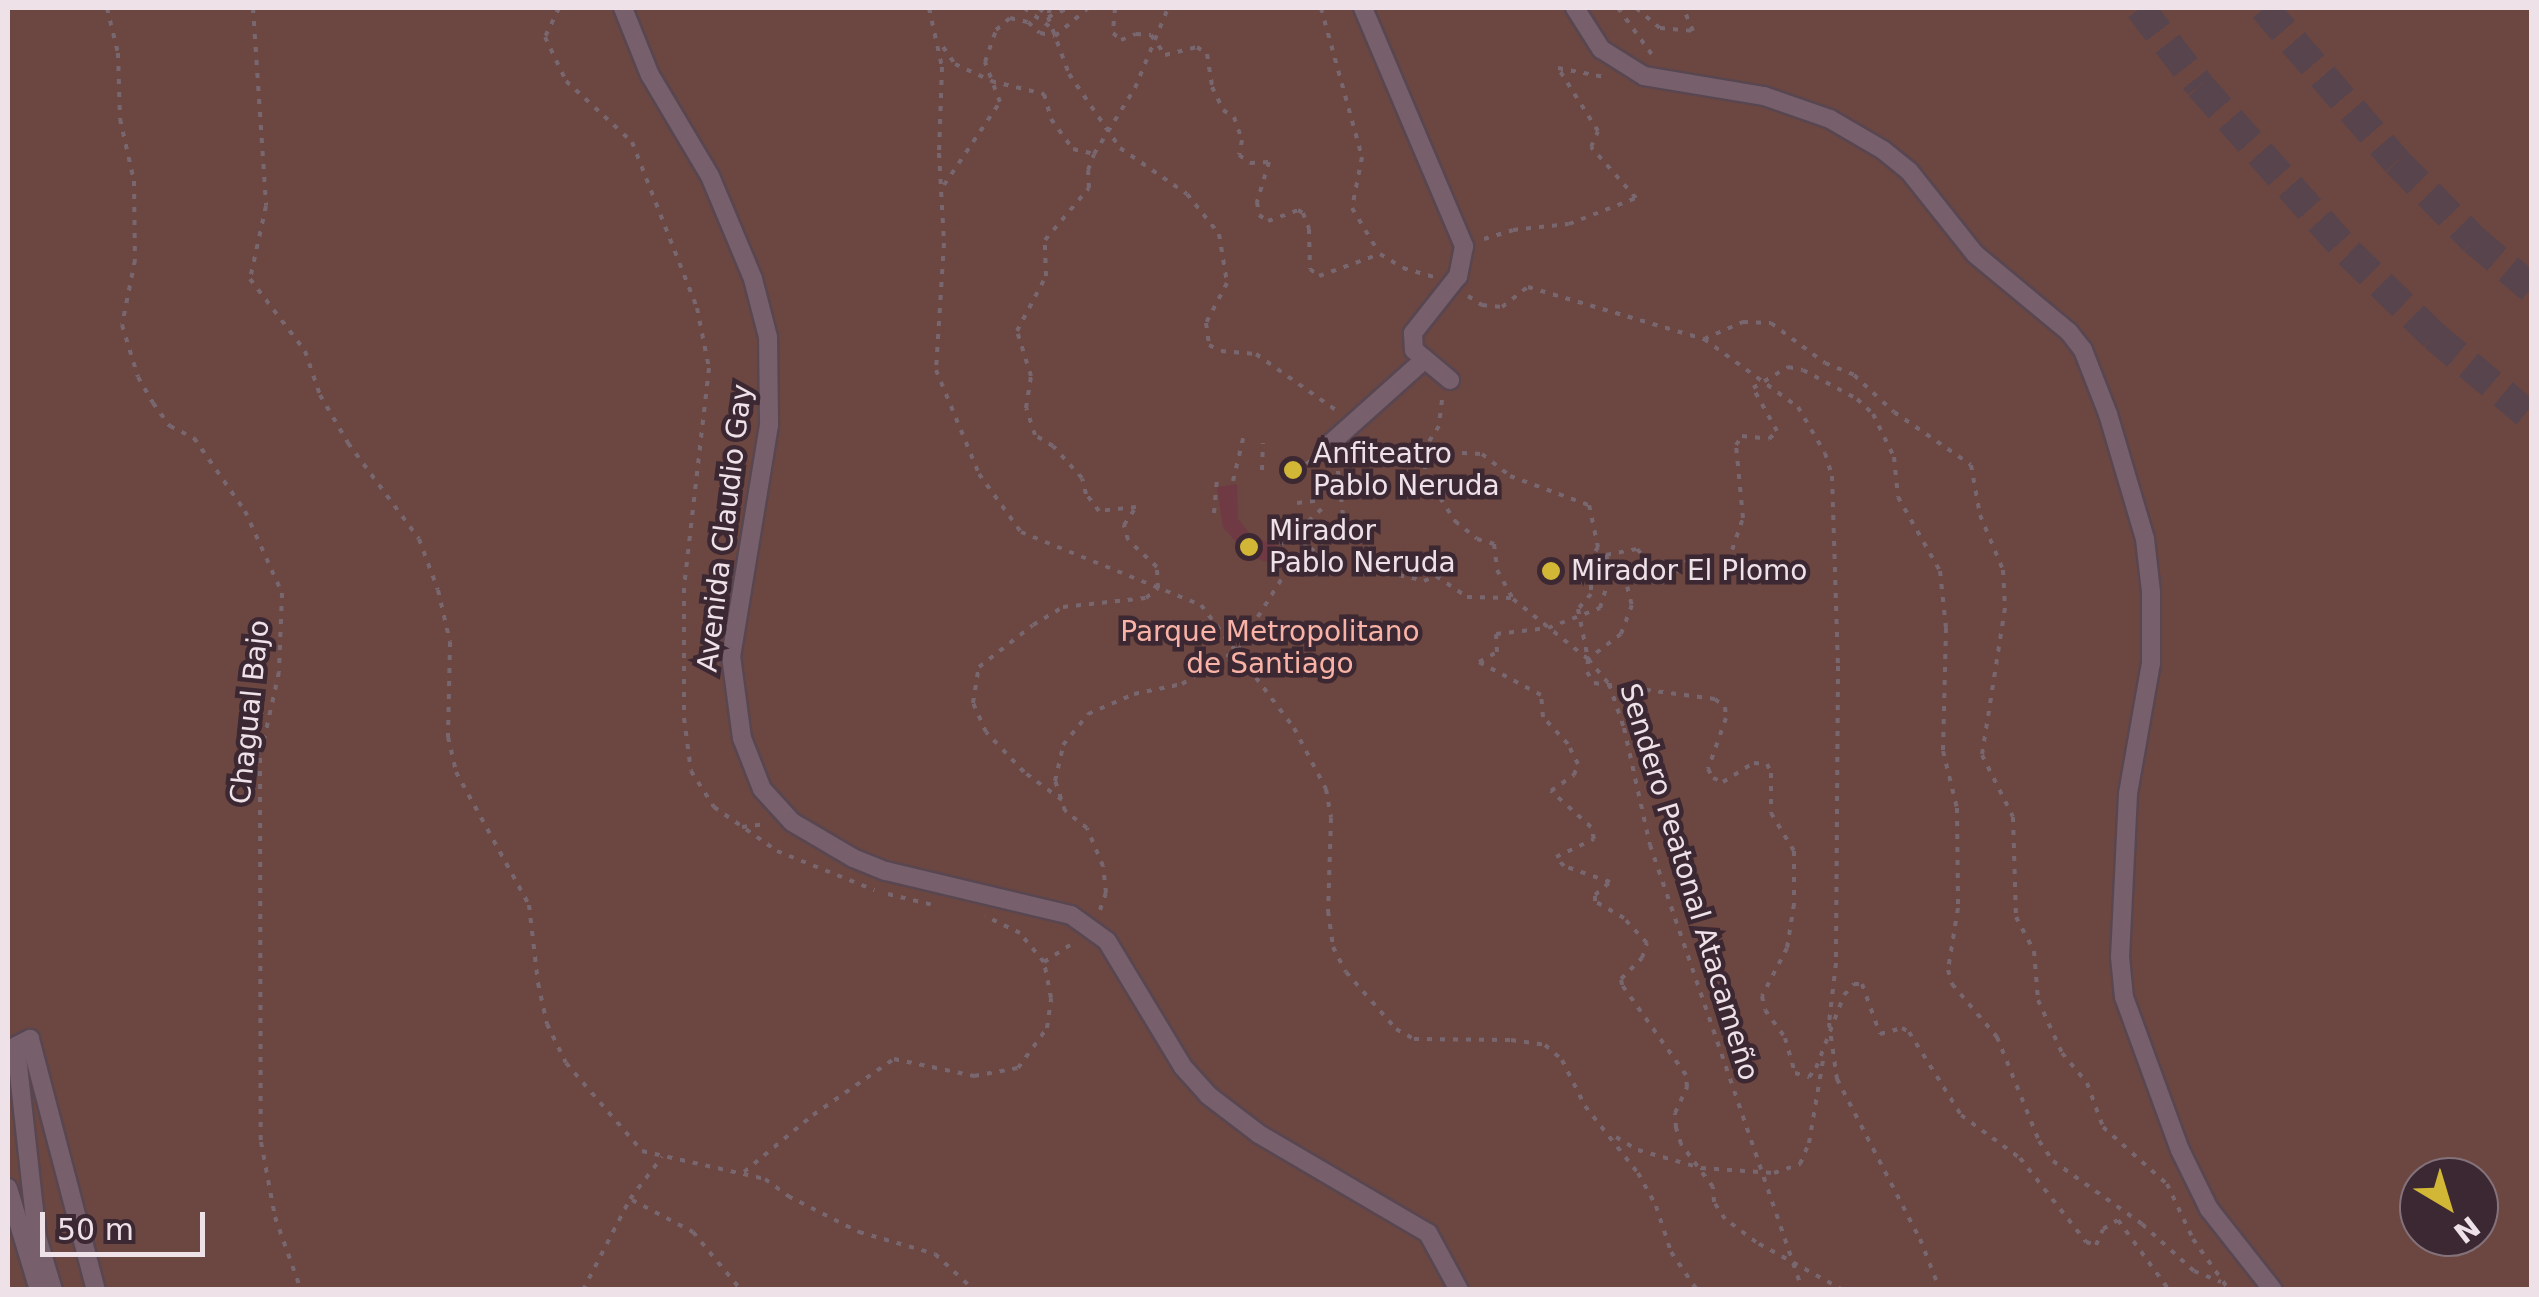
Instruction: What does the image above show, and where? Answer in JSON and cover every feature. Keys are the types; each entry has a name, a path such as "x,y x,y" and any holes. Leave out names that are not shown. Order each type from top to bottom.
{"street":[{"name":"Avenida Claudio Gay","path":"623,8 650,75 710,176 753,278 768,337 769,425 730,656 742,738 762,789 792,822 853,858 886,872 1072,915 1108,941 1183,1067 1208,1095 1259,1134 1428,1234 1458,1290"},
{"path":"1364,8 1464,246 1463,264 1450,286 1412,333 1414,350 1450,380"},
{"path":"1575,8 1601,49 1644,76 1764,96 1830,119 1882,150 1908,172 1976,254 2070,332 2083,350 2108,414 2145,539 2152,592 2151,662 2128,794 2120,957 2124,996 2180,1150 2210,1209 2273,1290"},
{"path":"1332,443 1425,359"},
{"path":"53,1290 38,1237 16,1046 30,1039 96,1290"},
{"path":"8,1188 39,1290"}],"path":[{"name":"Chagual Bajo","path":"107,8 118,53 120,119 134,181 135,260 122,324 138,377 153,403 170,426 194,438 246,511 282,593 279,672 260,758 261,1142 275,1217 301,1290"},
{"path":"253,8 266,206 250,278 305,351 320,396 348,443 419,538 438,590 450,642 448,738 456,772 529,905 547,1024 566,1063 642,1152 744,1172 860,1232 935,1254 974,1290"},
{"path":"929,8 939,43 938,153 943,187 944,242 936,370 979,474 1021,532 1201,605 1294,728 1326,789 1330,818 1328,911 1333,947 1346,972 1396,1029 1414,1039 1465,1037 1545,1045 1562,1060 1585,1106 1638,1172 1656,1206 1672,1252 1697,1290"},
{"path":"1024,8 1052,28"},
{"path":"1039,8 1048,16 1069,74 1120,148 1188,194 1218,234 1227,283 1206,323 1209,345 1221,352 1256,354 1354,423 1370,450 1392,454 1482,454 1510,476 1589,504 1598,539 1591,559 1591,594 1578,608 1587,672 1594,683 1660,694 1704,694 1724,707 1726,718 1708,770 1713,778 1723,782 1754,763 1767,764 1771,813 1794,851 1794,904 1787,948 1762,996 1765,1010 1777,1022 1800,1076 1809,1077 1816,1068 1844,995 1854,984 1862,984 1880,1034 1902,1028 1909,1032 1920,1056 1962,1115 2020,1158 2086,1242 2096,1245 2104,1229 2118,1220 2169,1290"},
{"path":"1048,16 1050,8"},
{"path":"1048,16 1069,8"},
{"path":"943,187 1000,102 985,62 996,30 1010,18 1028,22 1040,34 1055,36 1088,8"},
{"path":"1115,8 1113,33 1121,40 1136,34 1156,38"},
{"path":"1158,588 1157,567 1128,540 1124,525 1136,507 1099,511 1086,494 1082,478 1053,446 1036,435 1026,408 1031,376 1017,331 1046,276 1045,240 1089,188 1088,170 1094,154 1136,88 1168,8"},
{"path":"1321,8 1362,157 1352,208 1380,254 1482,305 1502,307 1528,287 1704,340 1798,406 1832,476 1838,666 1836,963 1830,1028 1836,1078 1920,1239 1940,1290"},
{"path":"1618,8 1654,58 1636,54"},
{"path":"1636,8 1660,28 1693,31 1683,8"},
{"path":"1156,38 1165,55 1196,47 1206,54 1212,87 1223,110 1234,117 1242,140 1239,155 1250,163 1269,162 1257,202 1259,214 1268,221 1298,210 1304,213 1309,229 1310,269 1319,276 1380,254"},
{"path":"939,43 955,64 991,81 1044,94 1051,120 1073,148 1094,154"},
{"path":"1464,246 1512,230 1570,224 1636,198 1591,148 1598,131 1558,68 1604,76 1601,49"},
{"path":"1704,340 1743,322 1771,324 1825,363 1854,374 1894,412 1971,466 1980,516 2002,570 2005,608 1982,756 2013,817 2016,917 2034,950 2038,1000 2062,1053 2087,1083 2103,1126 2167,1184 2193,1239 2229,1290"},
{"path":"1843,1290 1725,1219 1701,1168 1681,1144 1675,1113 1684,1098 1686,1075 1622,985 1621,979 1642,958 1647,944 1624,918 1595,901 1594,895 1610,882 1564,866 1556,857 1594,839 1591,827 1551,791 1574,775 1578,764 1568,744 1543,717 1541,695 1479,662 1496,652 1496,634 1548,628 1600,608 1612,572 1606,555 1637,549 1668,582 1687,561 1710,570 1728,562 1743,518 1736,445 1742,436 1770,439 1778,432 1754,392 1756,383 1781,368 1796,368 1856,399 1873,414 1894,457 1898,497 1940,570 1946,628 1942,751 1957,808 1958,908 1948,970 1952,984 1997,1036 2039,1142 2053,1162 2142,1224 2194,1271 2221,1282"},
{"path":"1423,452 1439,426 1450,380"},
{"path":"1234,481 1244,435"},
{"path":"1262,470 1263,443"},
{"path":"744,1172 813,1115 894,1060 974,1076 1018,1068 1047,1028 1052,998 1044,962 1091,931 1106,893 1103,866 1086,828 1065,811 1055,781 1063,745 1088,714 1134,694 1182,684 1237,650 1289,567 1334,534 1344,515 1342,479 1332,443"},
{"name":"Sendero Peatonal Atacameño","path":"1423,452 1426,476 1455,521 1477,539 1494,544 1498,570 1513,598 1588,659 1609,684 1624,728 1650,845 1802,1290"},
{"path":"1286,480 1310,461"},
{"path":"1214,513 1216,477"},
{"path":"1297,502 1322,500"},
{"path":"1280,558 1286,556 1285,543 1276,543 1276,536 1299,530 1323,508"},
{"path":"1299,530 1308,552"},
{"path":"1334,534 1356,540 1385,559 1399,576 1424,581 1436,576 1467,598 1513,598"},
{"path":"1588,659 1621,634 1628,620 1632,605 1624,574 1612,572"},
{"path":"1062,800 1024,772 986,732 973,703 979,667 1063,606 1146,598 1158,588"},
{"path":"1612,1135 1638,1150 1701,1168 1774,1173 1800,1164 1809,1143 1826,1035"},
{"path":"583,1290 630,1200 662,1157"},
{"path":"630,1200 693,1232 742,1290"}],"green space":[{"name":"Parque Metropolitano de Santiago","path":"8,8 2531,8 2531,1289 8,1289"}],"building":[{"path":"1237,484 1238,519 1251,535 1277,546 1274,564 1248,556 1223,527 1217,487"}],"tunnel":[{"path":"2140,8 2200,86 2349,253 2434,336 2532,418"},
{"path":"2264,8 2397,162 2474,240 2532,289"}],"place":[{"name":"Anfiteatro Pablo Neruda","path":"1293,470"},
{"name":"Mirador Pablo Neruda","path":"1249,547"},
{"name":"Mirador El Plomo","path":"1551,571"}]}
